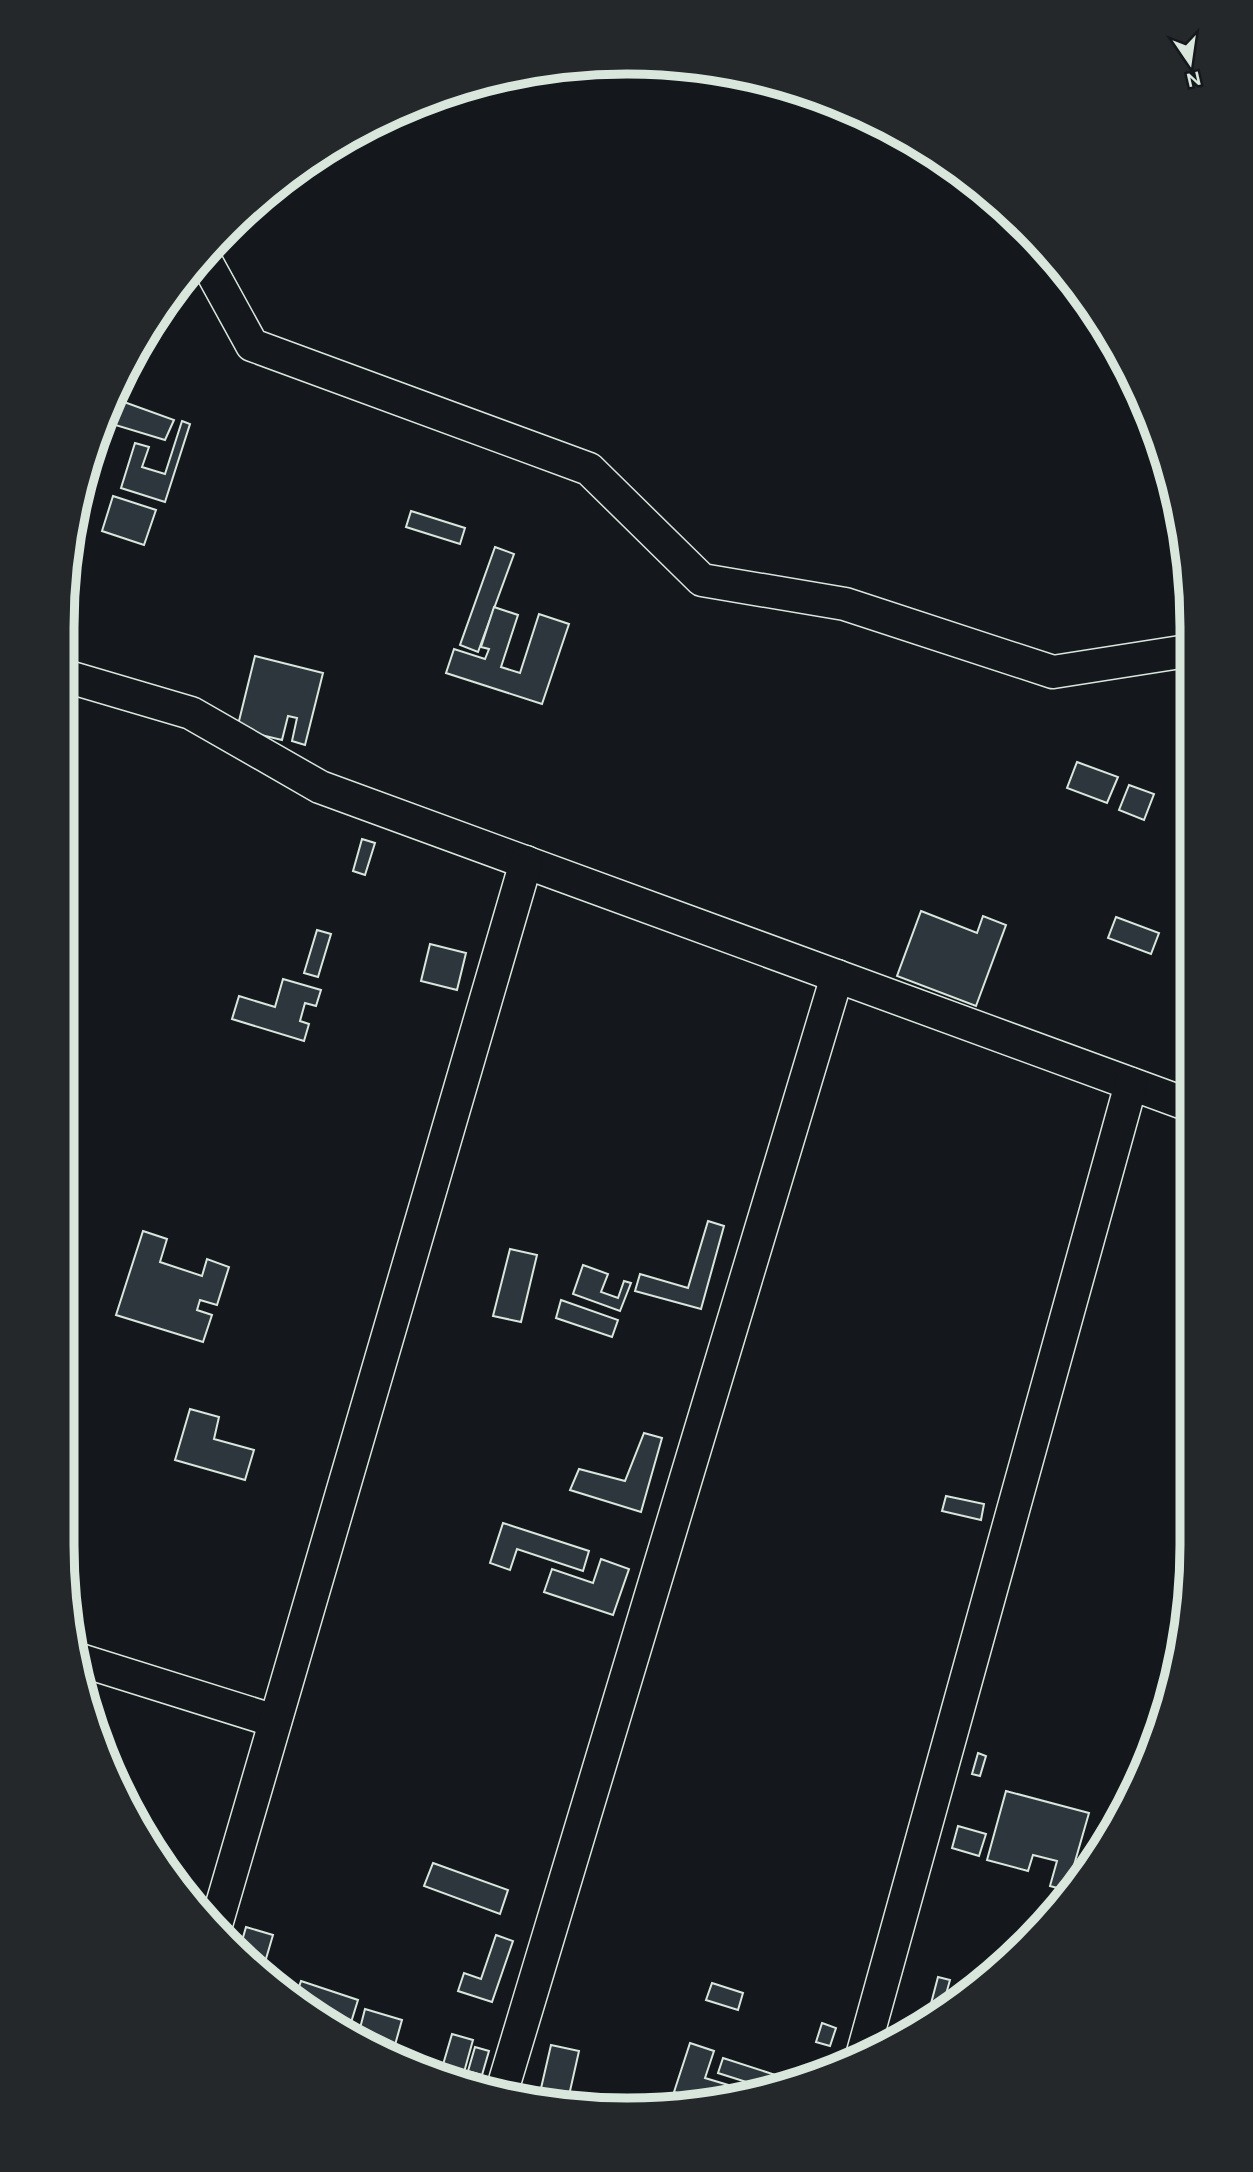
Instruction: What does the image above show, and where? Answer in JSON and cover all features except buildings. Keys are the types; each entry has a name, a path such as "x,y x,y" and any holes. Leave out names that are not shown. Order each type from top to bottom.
{"street":[{"path":"208,265 252,345 589,470 702,580 845,604 1053,672 1180,652"},
{"path":"74,679 191,713 320,787 1180,1102"},
{"path":"218,1918 526,862"},
{"path":"504,2085 837,976"},
{"path":"865,2044 1131,1084"},
{"path":"86,1662 275,1721"}]}
